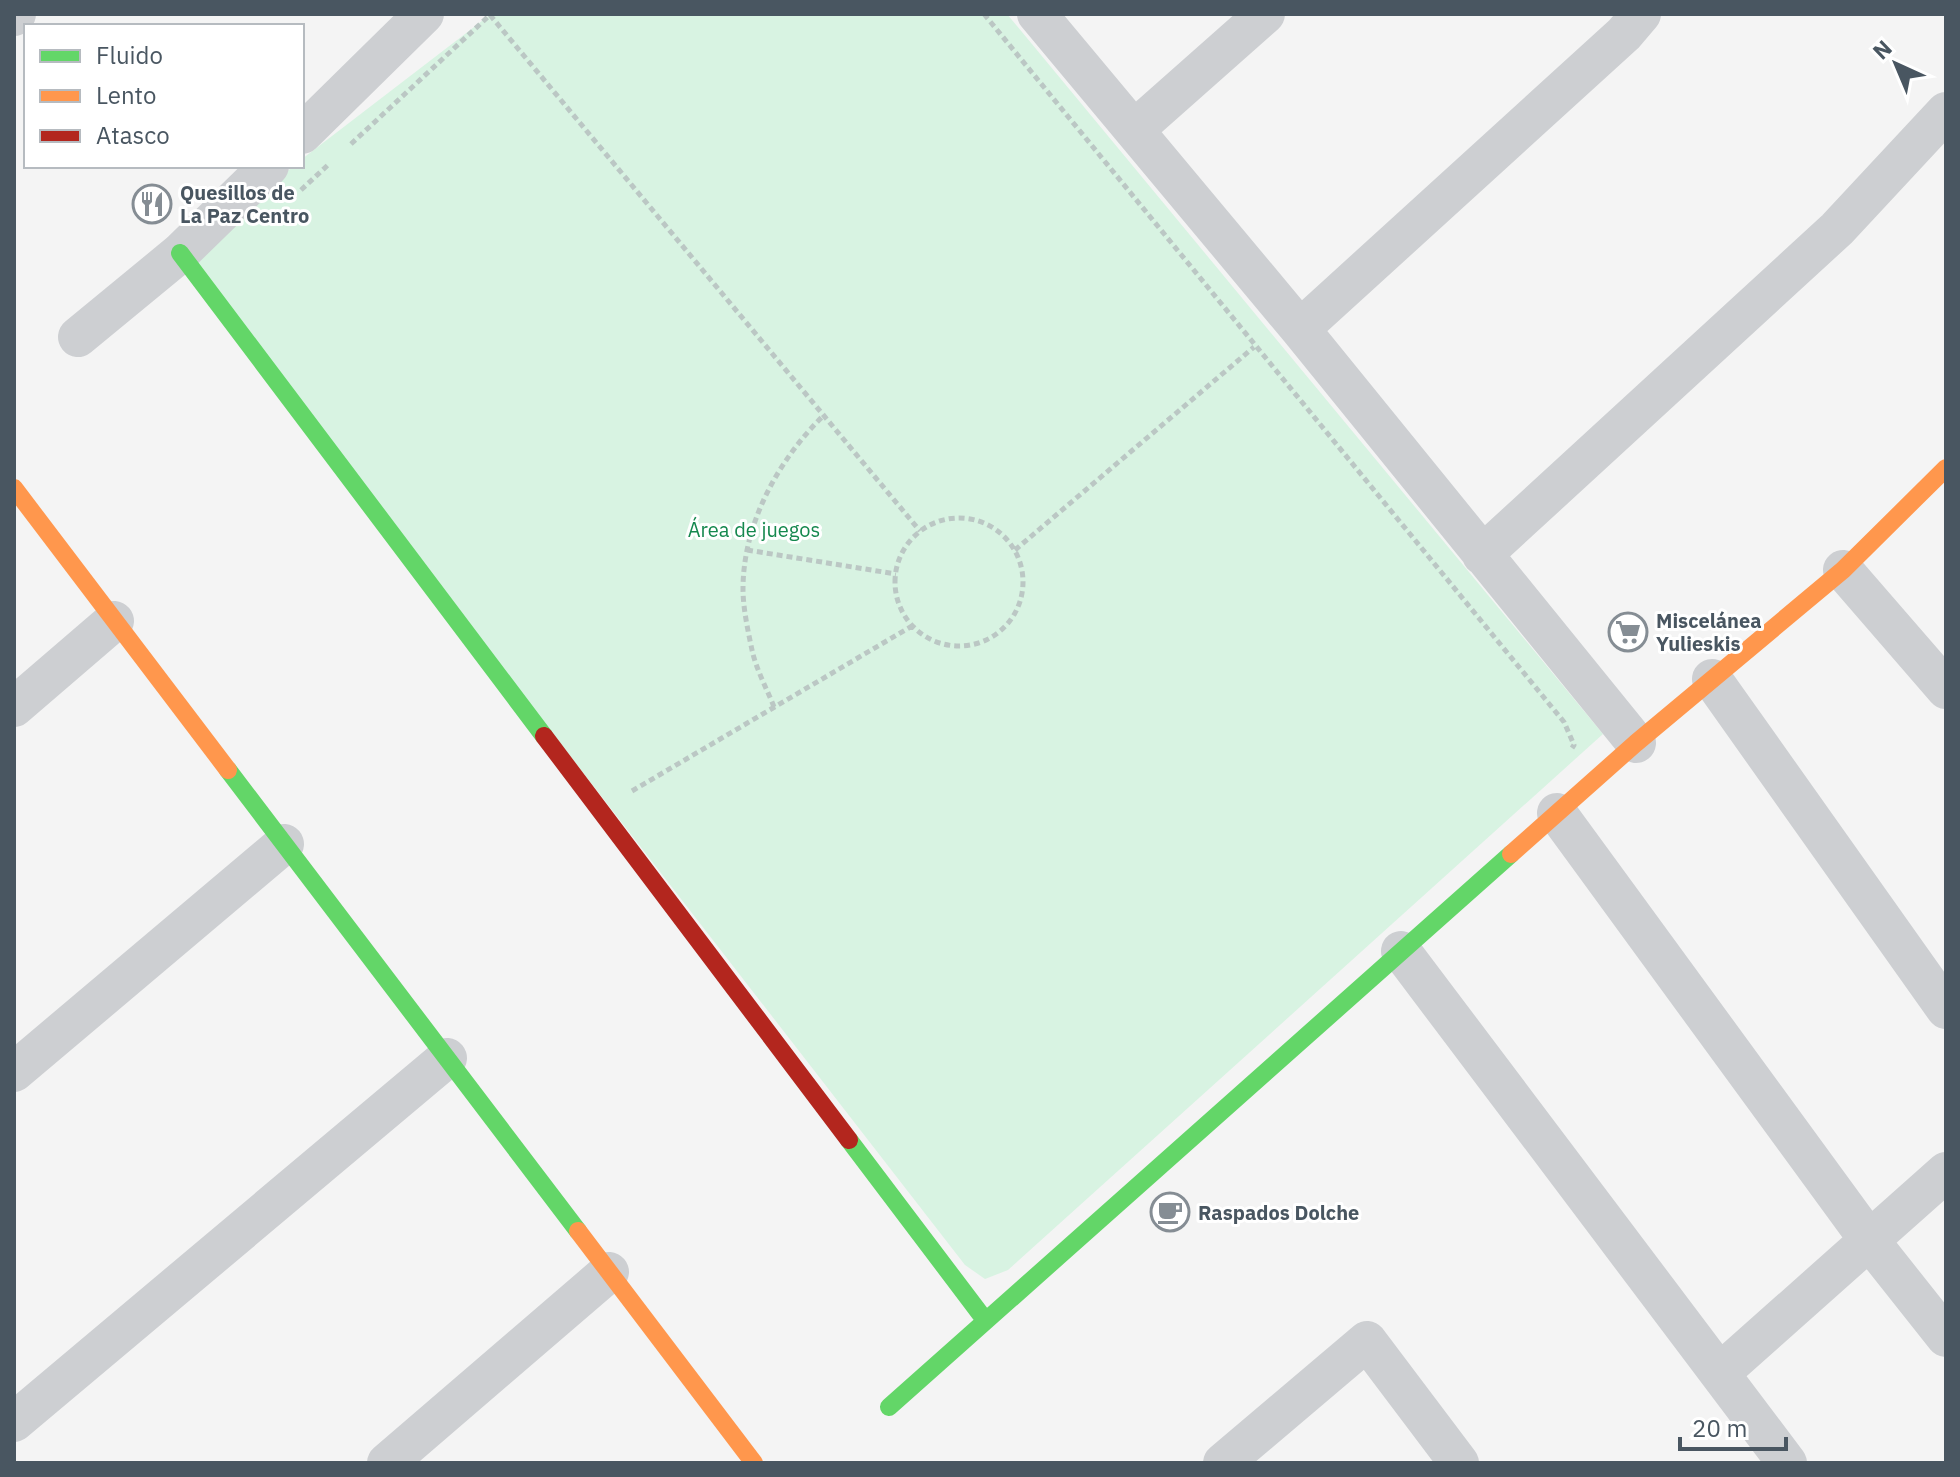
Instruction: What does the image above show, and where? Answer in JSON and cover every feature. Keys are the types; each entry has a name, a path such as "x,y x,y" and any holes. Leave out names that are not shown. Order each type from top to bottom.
{"street":[{"path":"304,132 424,14"},
{"path":"1037,14 1300,329 1636,743"},
{"path":"1134,130 1265,14"},
{"path":"1300,329 1624,34 1641,14"},
{"path":"1482,555 1837,229 1946,112"},
{"path":"78,337 180,253 267,168"},
{"path":"180,253 985,1320"},
{"path":"889,1407 1636,743 1843,570 1946,468"},
{"path":"14,488 754,1463"},
{"path":"1843,570 1946,689"},
{"path":"14,707 114,621"},
{"path":"1712,679 1946,1009"},
{"path":"1557,813 1869,1240 1946,1337"},
{"path":"14,1072 284,844"},
{"path":"1401,951 1787,1463"},
{"path":"14,1422 447,1058"},
{"path":"1720,1373 1946,1172"},
{"path":"387,1463 609,1272"},
{"path":"1223,1463 1367,1341 1459,1463"}],"path":[{"path":"342,152 490,14 920,531"},
{"path":"984,14 1564,722 1574,745 1567,758"},
{"path":"296,194 330,163"},
{"path":"1015,550 1254,347"},
{"path":"774,707 752,653 743,590 749,537 775,476 805,434 824,415"},
{"path":"972,520 1001,534 1015,550 1022,570 1023,590 1017,610 1005,627 988,639 969,646 947,646 928,639 912,626 901,611 896,593 896,574 900,558 920,531 940,521 972,520"},
{"path":"747,550 896,574"},
{"path":"630,792 912,626"}],"green space":[{"name":"Área de juegos","path":"491,14 1007,14 1603,734 1008,1270 985,1279 965,1265 180,253 291,168 304,168 304,157"}],"traffic: fast":[{"path":"180,253 544,736"},
{"path":"228,770 578,1231"},
{"path":"889,1407 1511,854"},
{"path":"849,1140 985,1320"}],"traffic: slow":[{"path":"1511,854 1636,743 1843,570 1946,468"},
{"path":"14,488 228,770"},
{"path":"578,1231 754,1463"}],"traffic: jam":[{"path":"544,736 849,1140"}],"place":[{"name":"Quesillos de La Paz Centro","path":"152,204"},
{"name":"Miscelánea Yulieskis","path":"1628,632"},
{"name":"Raspados Dolche","path":"1170,1212"}]}
